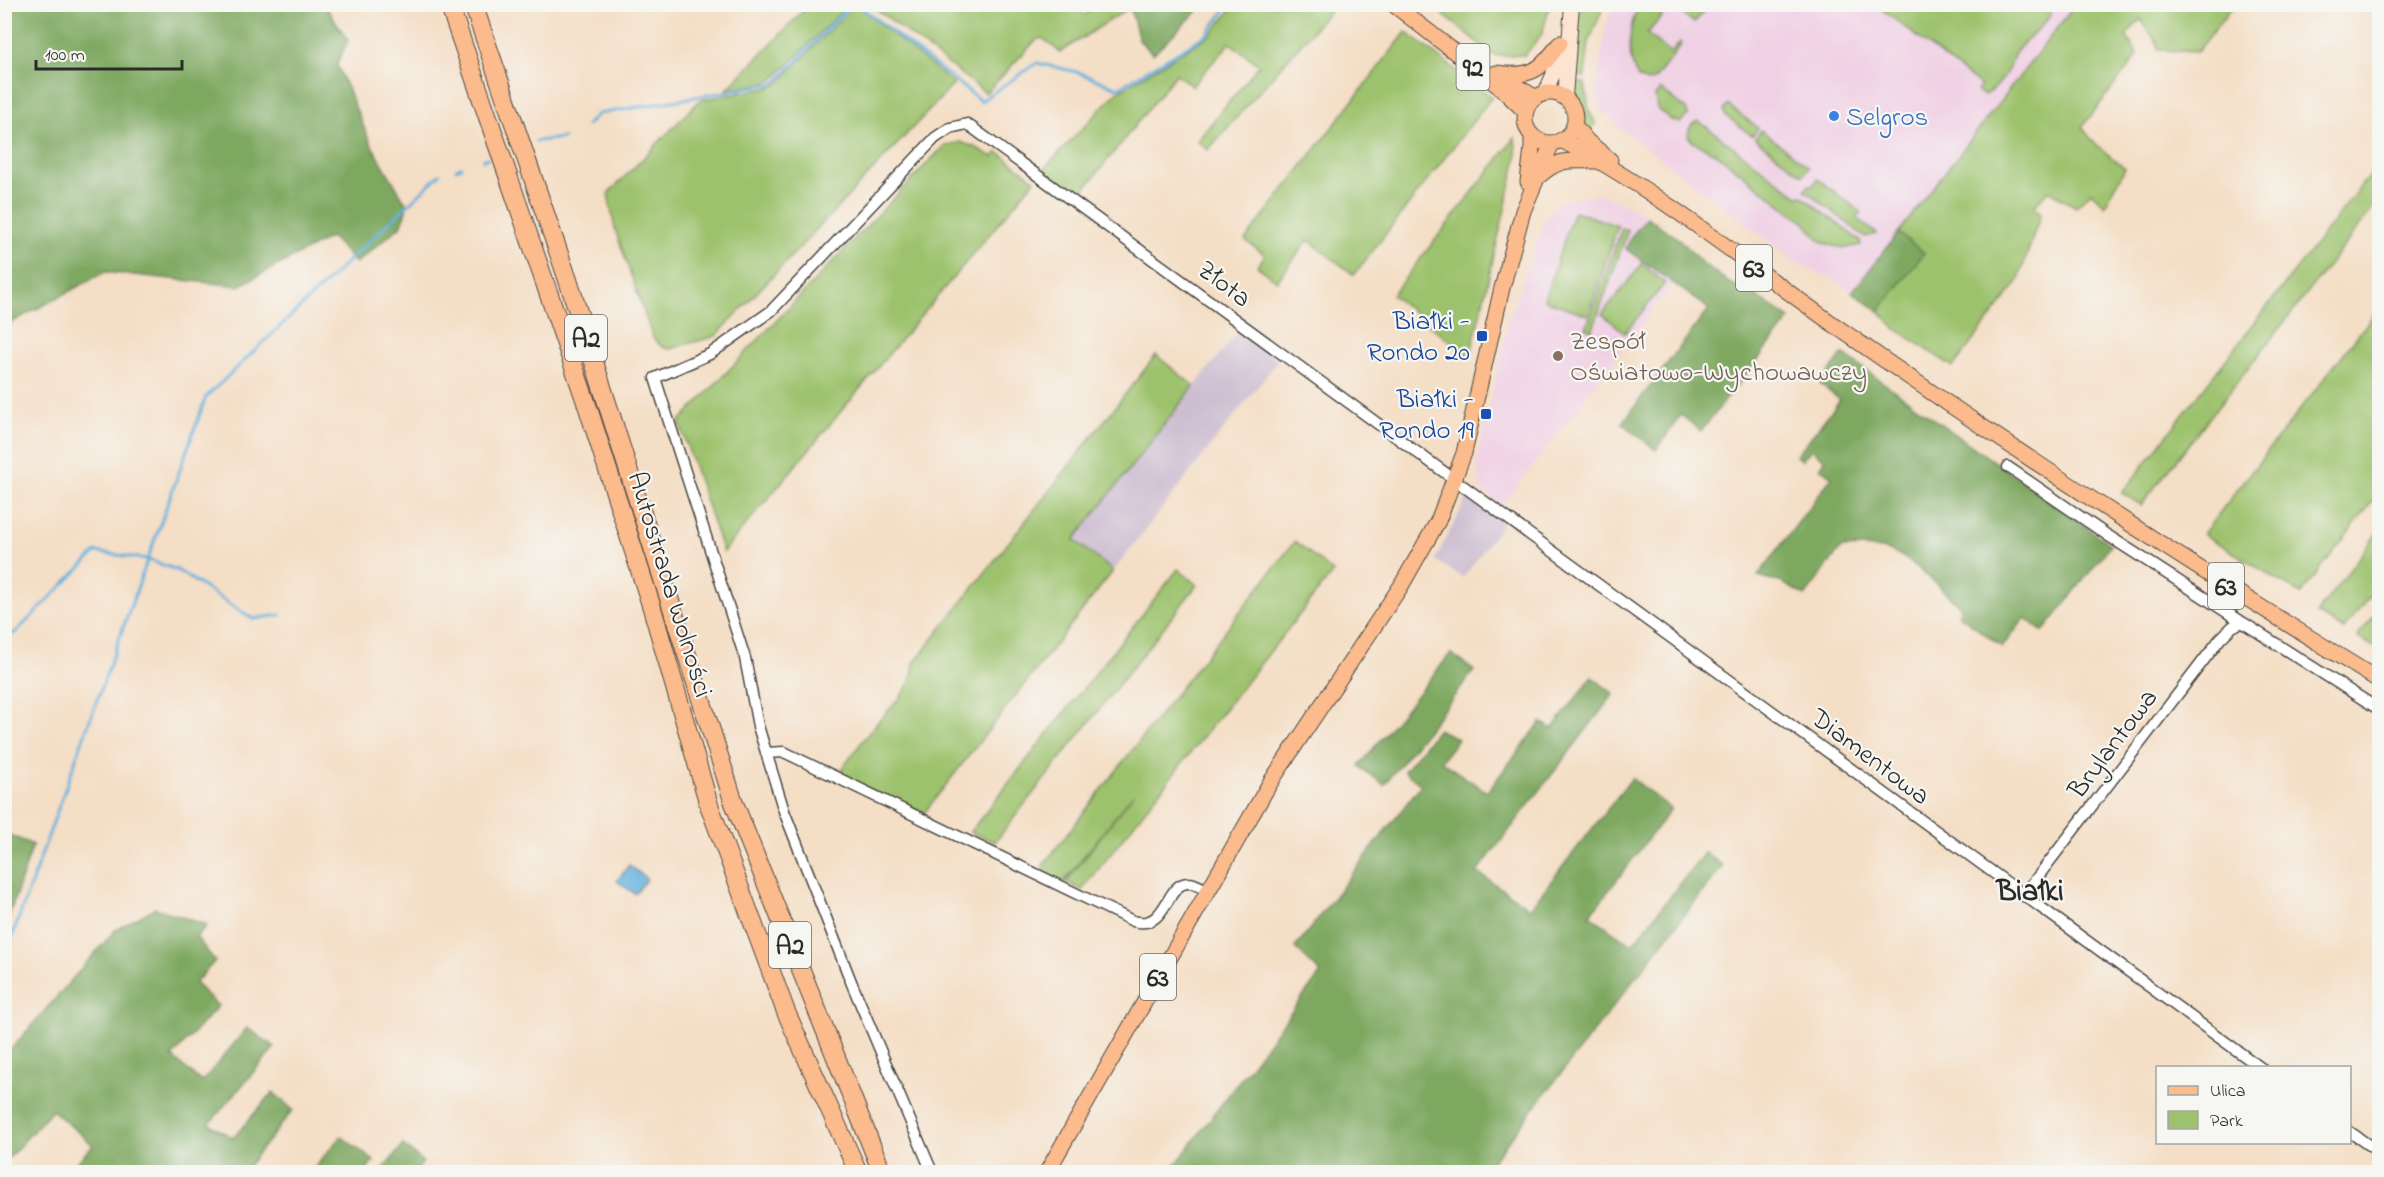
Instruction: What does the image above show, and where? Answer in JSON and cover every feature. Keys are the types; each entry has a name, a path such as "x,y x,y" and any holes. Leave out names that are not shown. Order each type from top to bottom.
{"highway":[{"name":"Autostrada Wolności","path":"449,4 588,408 652,608 710,805 786,1012 858,1173"},
{"name":"Autostrada Wolności","path":"473,4 568,280 734,803 882,1173"}],"main road":[{"name":"92","path":"1393,4 1501,88 1526,112"},
{"name":"92","path":"1405,4 1494,73 1540,95"},
{"path":"1540,95 1556,93 1565,97 1572,4"},
{"path":"1526,112 1553,75 1572,4"},
{"path":"1494,73 1516,75 1532,72 1549,59 1560,43"},
{"name":"63","path":"1047,1173 1270,783 1413,567 1437,522 1455,480 1468,438 1499,301 1523,211 1535,179 1556,141 1569,134 1574,125 1574,111 1565,97"},
{"name":"63","path":"1526,112 1526,126 1532,135 1541,141 1556,141 1596,161 1661,201"},
{"name":"63","path":"1574,125 1587,141 1661,201 1847,335 2204,573 2379,681"},
{"name":"63","path":"1523,211 1532,135"},
{"path":"1535,179 1552,165 1561,161 1596,161"}],"street":[{"name":"Złota","path":"766,753 758,726 746,658 656,378 711,354 771,311 934,138 950,128 967,124 1455,480"},
{"path":"2008,467 2107,535 2379,710"},
{"name":"Diamentowa","path":"1455,480 2258,1066"},
{"name":"Brylantowa","path":"2023,896 2220,639 2232,627 2242,622"},
{"path":"932,1173 852,984 784,811 766,753 784,752 1133,921 1140,923 1156,917 1180,885 1190,882 1207,890"},
{"path":"2351,1133 2379,1153"}],"shaded area":[{"path":"1614,5 2075,5 1852,292 1836,281 1797,263 1623,130 1602,110 1596,93 1605,27"},
{"name":"Zespół Oświatowo-Wychowawczy","path":"1599,194 1636,209 1647,217 1631,237 1626,249 1673,283 1502,506 1480,488 1476,462 1508,323 1544,222 1561,201"},
{"path":"1238,331 1278,360 1113,571 1074,540"},
{"path":"1467,498 1503,523 1463,578 1435,560"}],"green space":[{"path":"5,4 325,5 348,40 337,65 372,146 407,205 402,225 356,263 331,237 239,286 105,272 5,326"},
{"path":"1134,4 1204,5 1153,54 1139,40 1130,7"},
{"path":"2047,4 2052,11 2049,17 2018,49 1998,84 1991,92 1983,95 1977,91 1981,86 1876,5"},
{"path":"809,5 848,5 775,78 765,83 726,90"},
{"path":"871,5 1071,5 1085,15 1095,5 1134,5 1060,52 1042,38 1036,40 986,93"},
{"path":"1235,5 1335,5 1208,150 1197,141 1259,65 1230,43 1192,86 1176,74 1079,196 1044,169 1117,92 1210,35"},
{"path":"1431,5 1550,5 1542,34 1525,55 1495,56"},
{"path":"1581,5 1604,5 1589,42 1585,77 1570,75"},
{"path":"1639,5 1671,5 1647,34 1671,53 1680,42 1682,44 1655,79 1647,82 1638,78 1630,51 1631,32"},
{"path":"1671,5 1709,5 1694,23"},
{"path":"2075,5 2234,5 2197,52 2158,50 2157,42 2140,19 2126,36 2138,55 2082,127 2095,144 2125,168 2105,206 2091,192 2076,207 2048,190 2034,207 2041,213 2018,282 1953,367 1896,329 1879,311 1924,253 1898,233"},
{"path":"853,6 858,6 954,84 716,336 669,349 662,347 653,338 615,229 608,194 700,100 767,88 777,84"},
{"path":"1406,32 1492,97 1354,275 1308,240 1277,281 1257,266 1265,255 1245,240"},
{"path":"1570,82 1585,83 1589,111 1596,124 1587,134 1581,108"},
{"path":"1660,89 1686,109 1688,115 1680,123 1671,120 1657,108 1655,96"},
{"path":"1728,105 1758,128 1752,136 1725,115 1724,110"},
{"path":"1699,121 1799,197 1801,195 1860,241 1861,245 1847,248 1832,246 1820,241 1806,224 1715,153 1693,142 1688,136 1689,131 1692,124"},
{"path":"1761,130 1809,167 1802,175 1755,138"},
{"path":"1515,138 1517,158 1470,357 1392,295"},
{"path":"960,142 993,157 998,152 1035,180 723,552 679,422 944,146"},
{"path":"2379,163 2379,201 2141,505 2122,493"},
{"path":"1818,179 1861,212 1856,218 1877,234 1865,237 1805,190"},
{"path":"1574,211 1618,226 1588,315 1544,300"},
{"path":"1647,217 1679,239 1701,262 1731,284 1749,291 1790,319 1701,431 1681,415 1656,450 1622,423 1709,309 1626,249 1631,237"},
{"path":"1622,228 1628,230 1592,331 1586,328"},
{"path":"1898,233 1924,253 1879,311 1852,292"},
{"path":"1642,264 1665,283 1625,333 1602,314"},
{"path":"2379,308 2379,493 2301,594 2203,534"},
{"path":"1843,354 2111,545 2043,632 2025,618 2002,647 1958,614 1962,608 1919,569 1901,556 1880,549 1841,548 1805,596 1783,583 1758,576 1832,477 1820,468 1825,460 1811,449 1802,460 1796,456 1840,400 1820,384"},
{"path":"1156,355 1194,386 1074,540 1113,571 924,813 840,777 841,770 860,744 899,699 909,683 914,663"},
{"path":"2379,531 2379,584 2344,629 2316,614"},
{"path":"1295,541 1333,572 1082,890 1066,882 1134,793 1064,882 1044,873 1043,865"},
{"path":"1178,569 1197,585 995,842 970,832"},
{"path":"2379,609 2379,650 2357,637"},
{"path":"1451,653 1474,671 1384,785 1359,766"},
{"path":"1592,677 1614,694 1477,872 1530,908 1632,778 1671,809 1590,915 1632,945 1705,852 1723,866 1484,1172 1170,1172 1321,973 1295,948 1421,785 1404,771 1438,729 1458,739 1441,761 1487,792 1541,722 1552,729"},
{"path":"5,833 33,845 5,928"},
{"path":"155,908 207,925 196,937 215,961 195,983 218,1006 172,1057 202,1082 247,1028 275,1047 209,1124 233,1138 273,1092 293,1110 243,1172 68,1172 93,1145 52,1110 5,1162 5,1056 115,930"},
{"path":"341,1136 374,1161 364,1172 311,1172"},
{"path":"403,1145 423,1162 416,1172 381,1172"}],"water":[{"path":"629,865 647,879 635,894 617,881"}],"waterway":[{"path":"587,125 598,114 771,84 778,80 851,4"},
{"path":"857,4 981,101 1037,63 1077,72 1118,88 1206,35 1230,4"},
{"path":"536,141 564,138"},
{"path":"483,160 488,158"},
{"path":"456,169 461,167"},
{"path":"4,959 206,397 440,174"},
{"path":"4,635 15,633 96,552 146,559 177,570 253,619 280,615"}],"place":[{"name":"Selgros","path":"1834,116"},
{"name":"Białki - Rondo 20","path":"1482,336"},
{"name":"Zespół Oświatowo-Wychowawczy","path":"1558,356"},
{"name":"Białki - Rondo 19","path":"1486,414"}],"district":[{"name":"Białki","path":"2030,890"}]}
